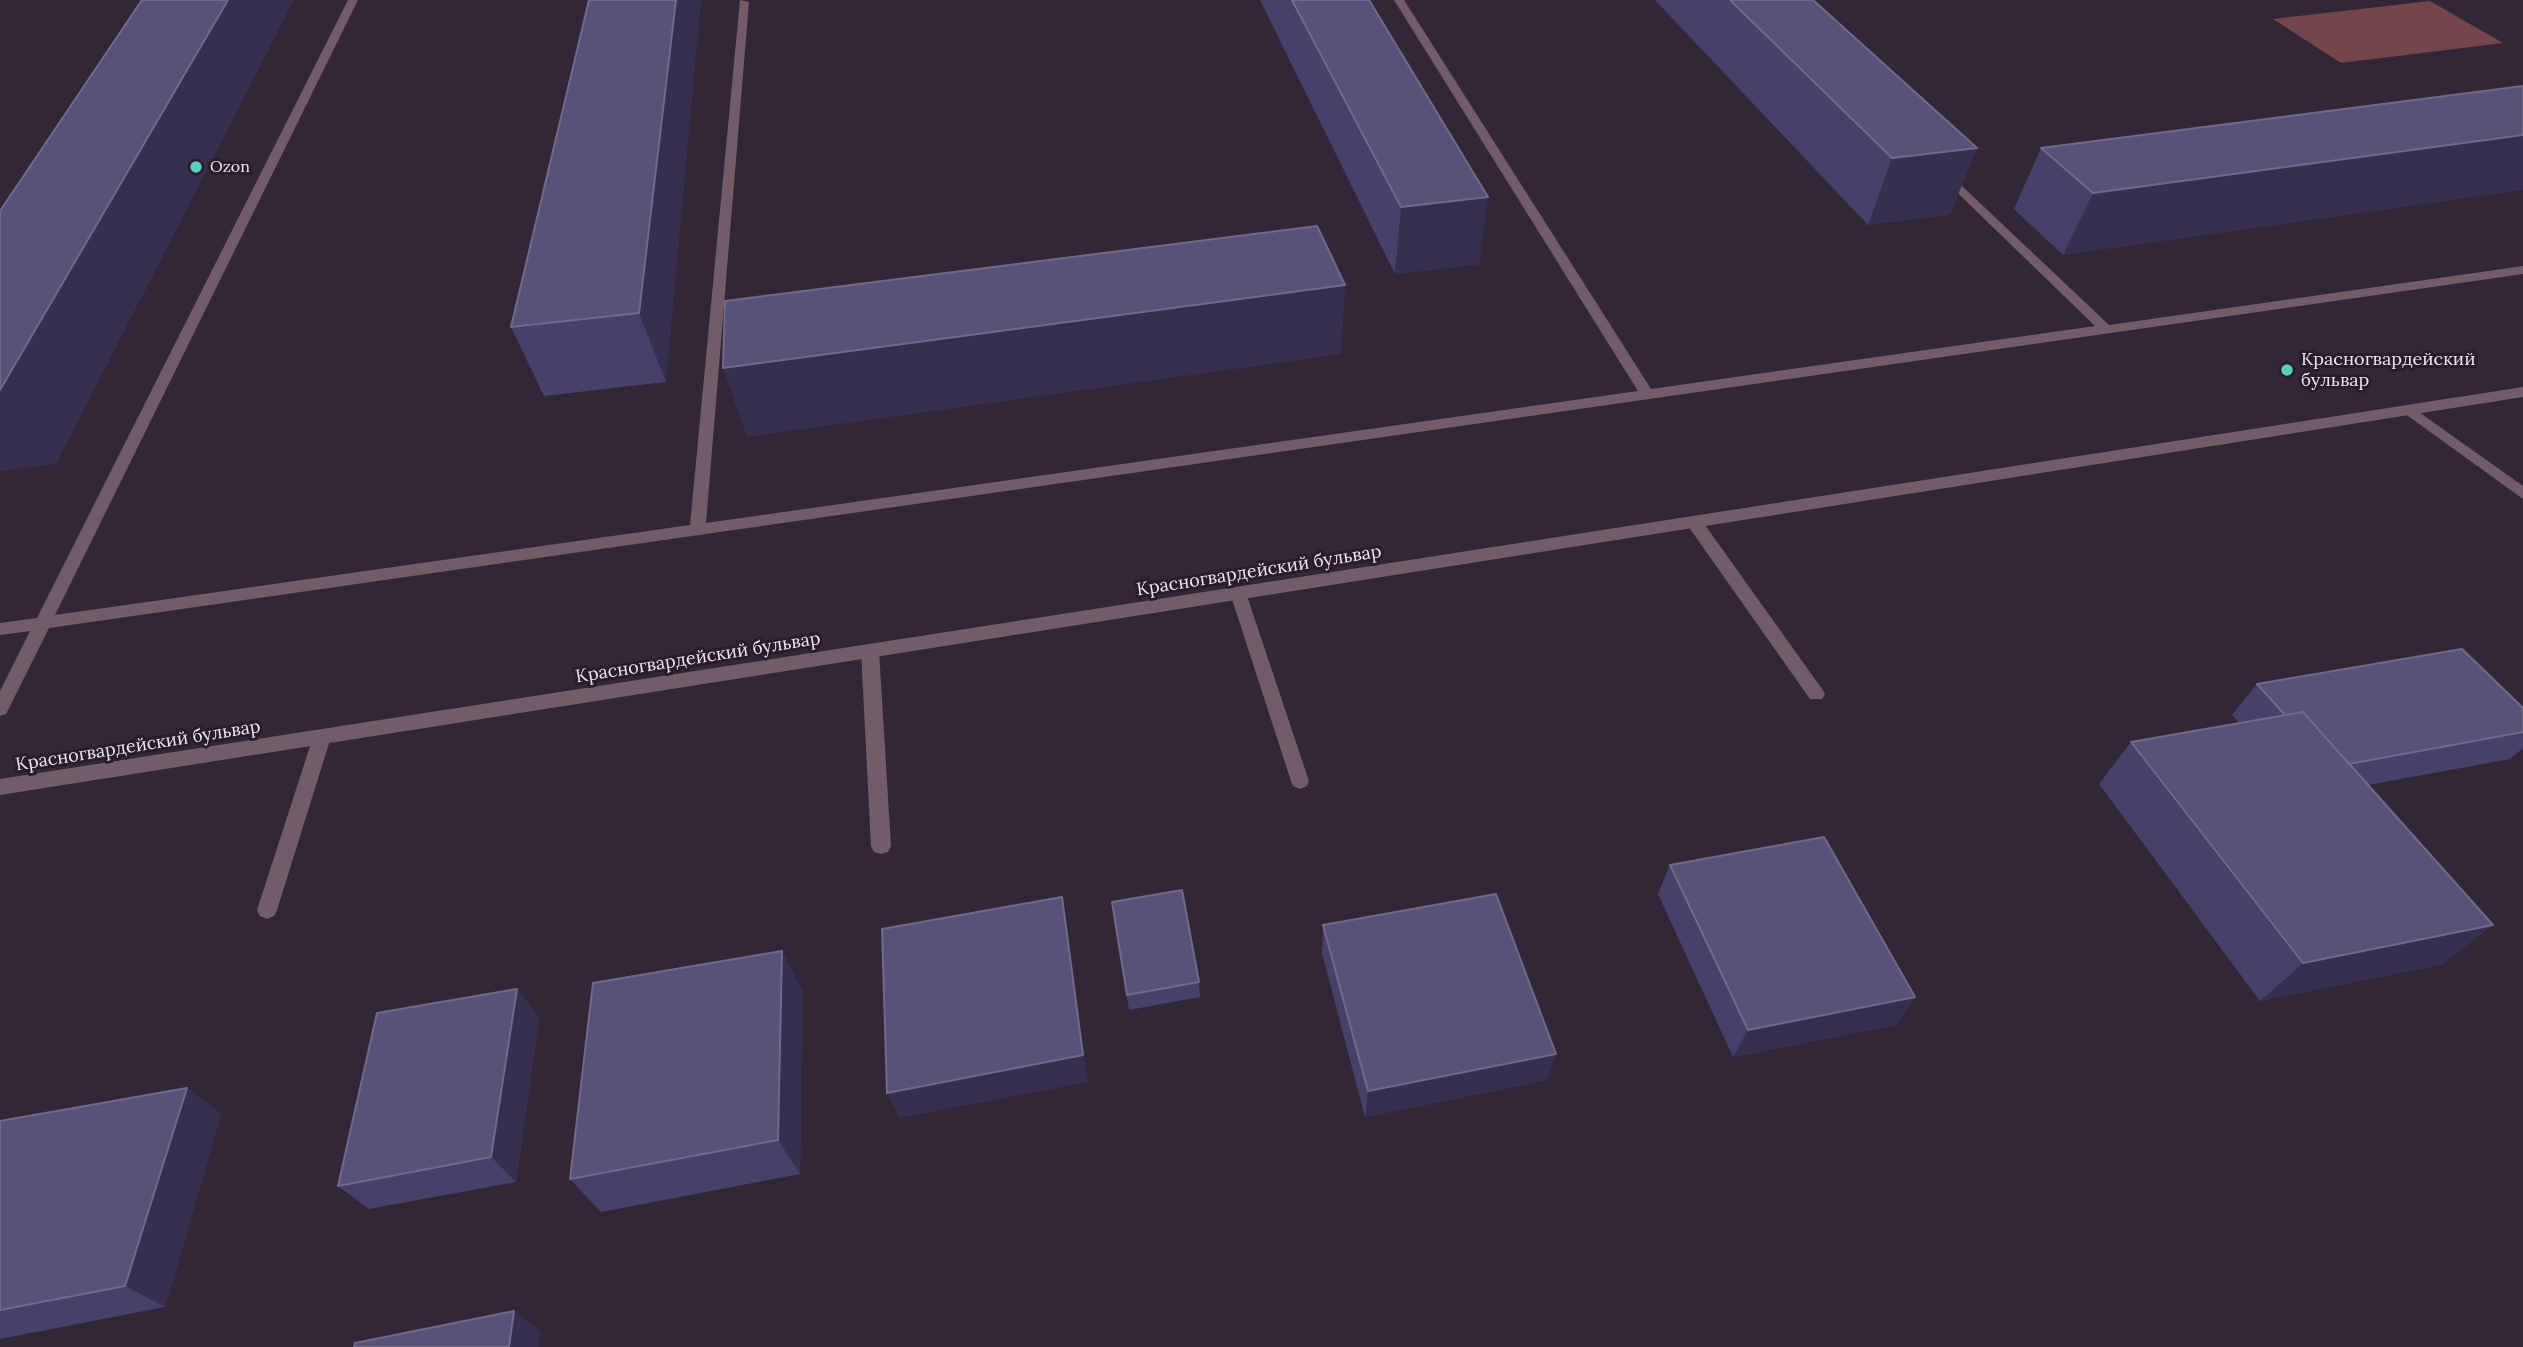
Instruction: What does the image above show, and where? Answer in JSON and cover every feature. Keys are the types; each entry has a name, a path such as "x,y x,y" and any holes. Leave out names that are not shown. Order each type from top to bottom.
{"street":[{"path":"0,709 353,0"},
{"path":"1399,0 1647,394"},
{"path":"698,529 744,2"},
{"path":"1935,165 2107,330"},
{"path":"0,629 2523,270"},
{"name":"Красногвардейский бульвар","path":"0,788 2523,392"},
{"path":"2409,410 2523,494"},
{"path":"1694,522 1816,694"},
{"path":"1238,593 1300,781"},
{"path":"870,651 881,846"},
{"path":"267,910 322,737"}],"shaded area":[{"path":"2430,1 2503,43 2341,63 2273,19"}],"building":[{"path":"142,0 228,0 0,390 0,211"},
{"path":"589,0 676,0 639,313 511,327"},
{"path":"1292,0 1369,0 1488,197 1401,207"},
{"path":"1730,0 1813,0 1977,148 1892,158"},
{"path":"2523,86 2523,135 2093,193 2041,148"},
{"path":"1317,226 1345,285 723,368 725,301"},
{"path":"2462,649 2523,708 2523,732 2349,764 2303,712 2285,715 2257,684"},
{"path":"2303,712 2493,925 2303,963 2131,742"},
{"path":"1824,837 1915,997 1748,1030 1670,865"},
{"path":"1182,890 1199,982 1127,995 1112,902"},
{"path":"1496,894 1556,1054 1368,1091 1323,925"},
{"path":"1062,897 1083,1055 887,1093 882,929"},
{"path":"782,951 778,1140 570,1179 593,983"},
{"path":"517,989 491,1157 338,1186 377,1013"},
{"path":"187,1088 125,1286 0,1310 0,1121"},
{"path":"514,1311 509,1347 354,1347 355,1343"}],"place":[{"name":"Ozon","path":"196,167"},
{"name":"Красногвардейский бульвар","path":"2287,370"}]}
